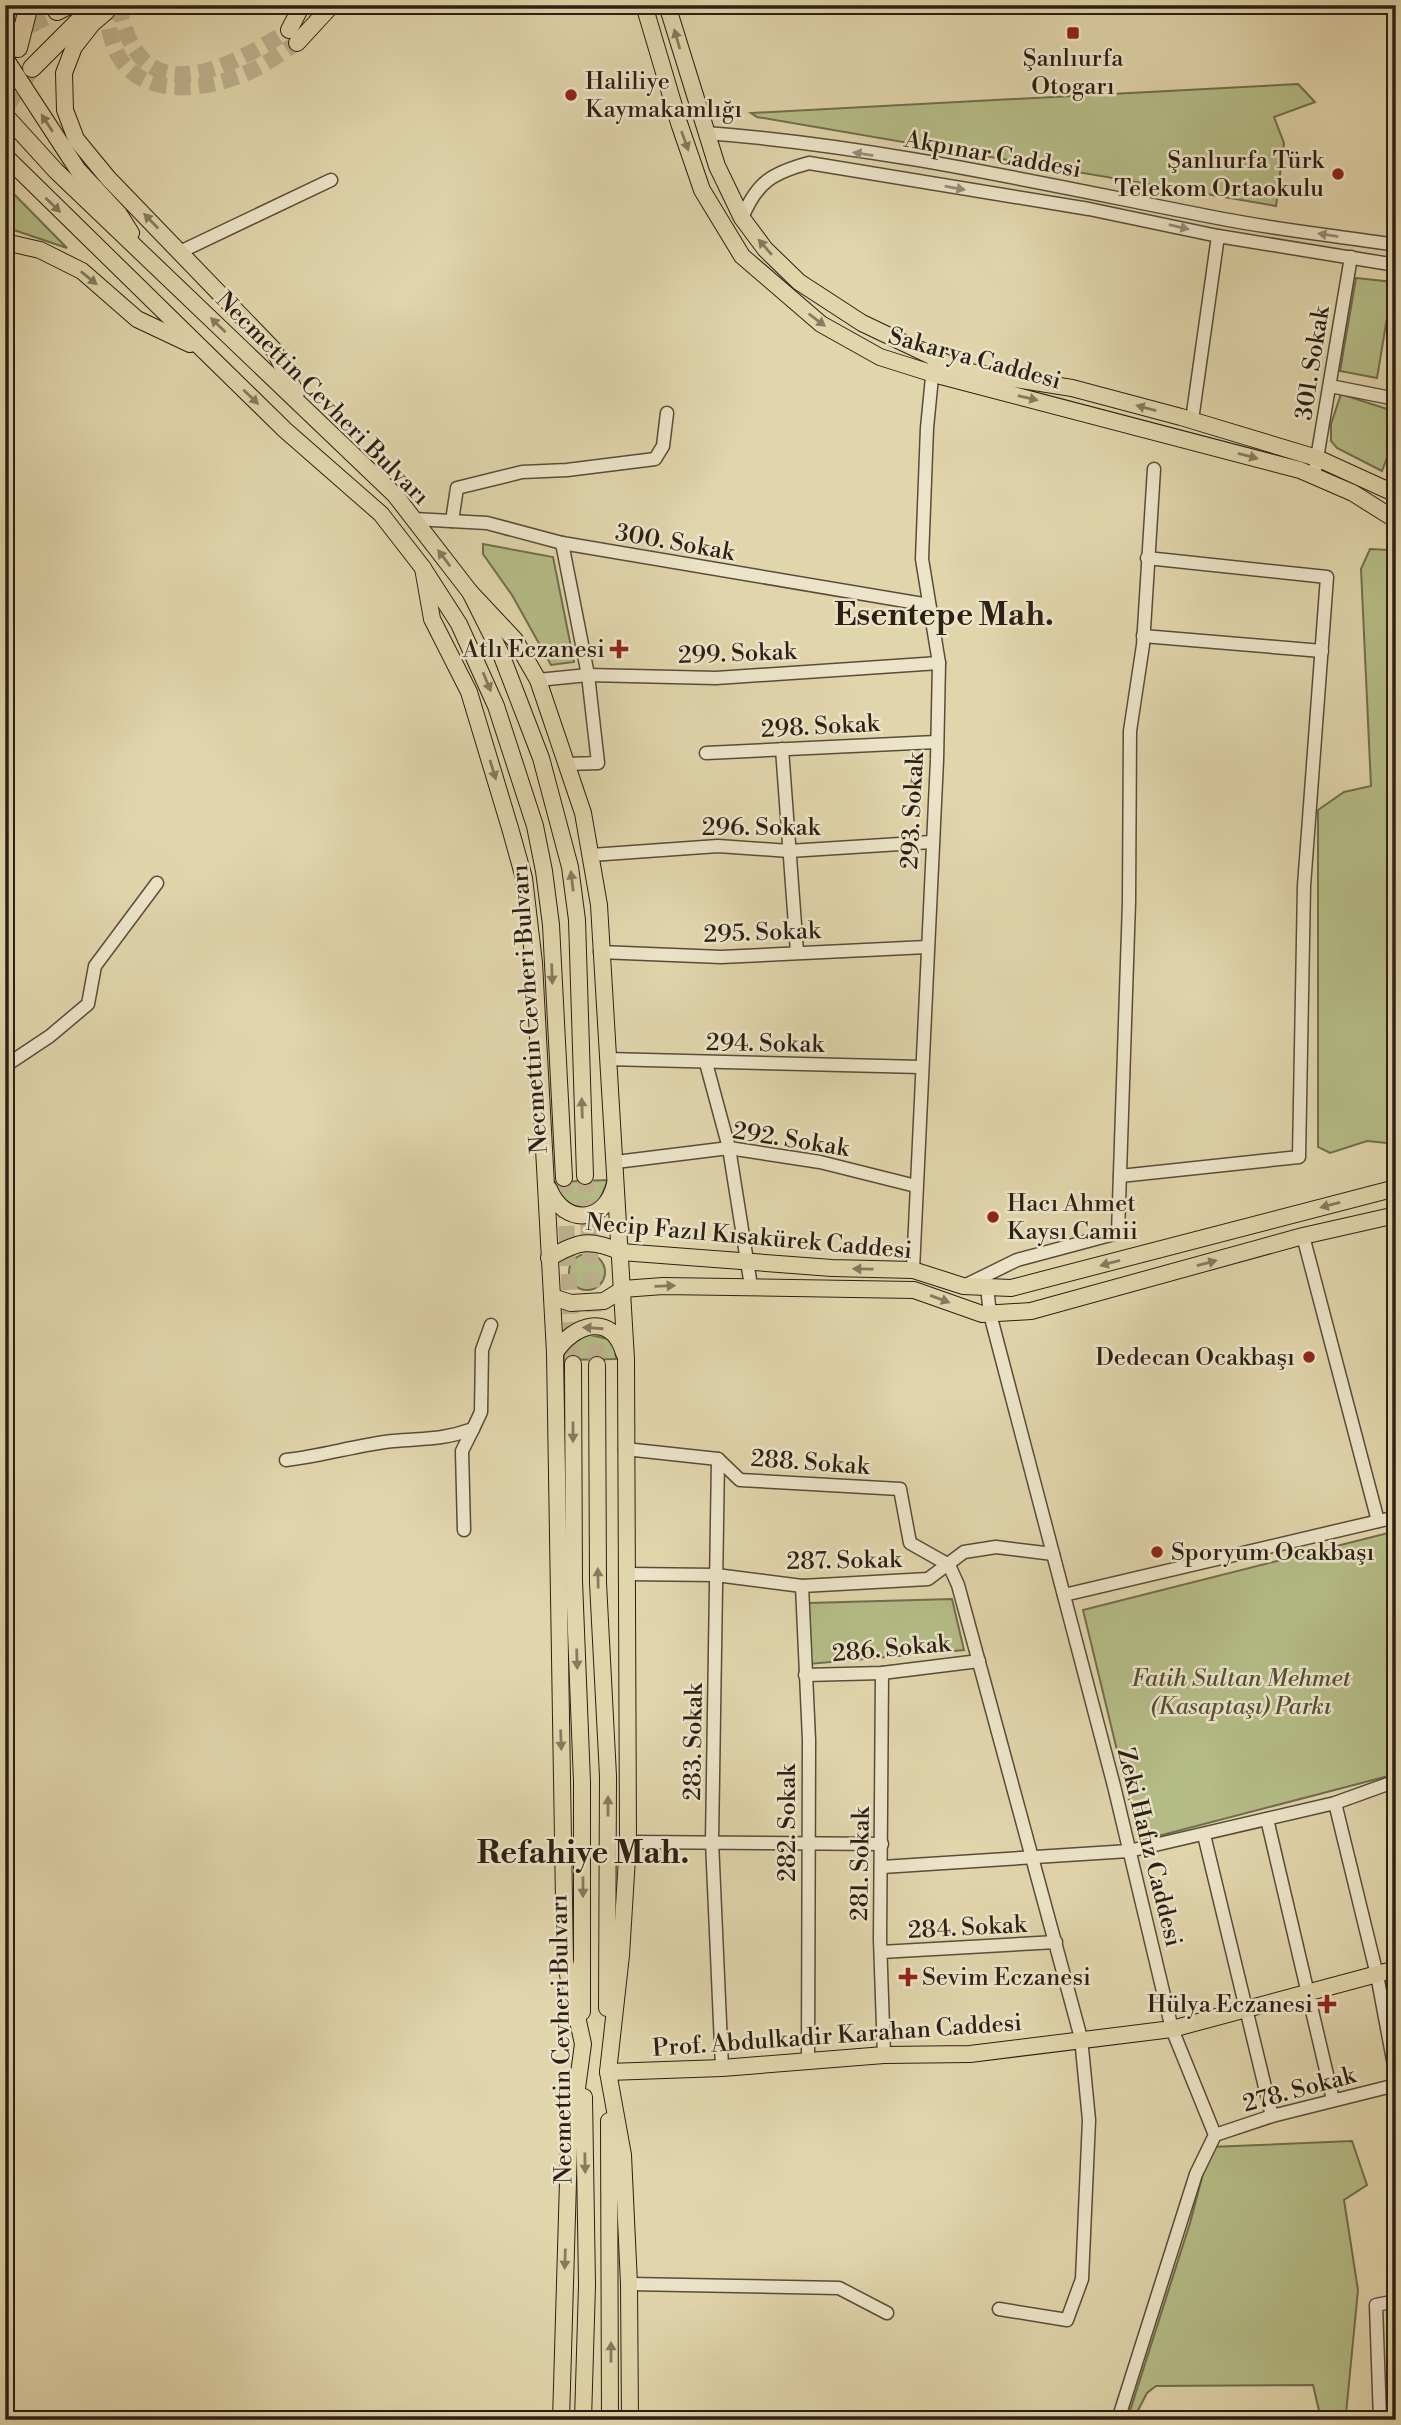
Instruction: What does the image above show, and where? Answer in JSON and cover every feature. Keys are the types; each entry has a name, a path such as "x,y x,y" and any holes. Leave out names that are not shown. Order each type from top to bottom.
{"highway":[{"path":"11,53 29,5"},
{"path":"32,68 79,21 112,5"}],"main road":[{"path":"112,5 74,47 64,73 65,110 76,139 85,153 274,350 302,405"},
{"path":"302,5 293,36 332,5"},
{"name":"Sakarya Caddesi","path":"644,5 702,190 741,256 821,324 880,357 1314,476 1353,493 1396,520"},
{"name":"Sakarya Caddesi","path":"667,5 717,166 742,218 765,249 799,282 862,323 937,356 963,371 1064,386 1192,420 1317,458 1396,494"},
{"path":"11,53 78,170 119,214 146,256"},
{"name":"Necmettin Cevheri Bulvarı","path":"5,115 56,170 395,495 470,592 501,654 541,758 570,867 577,920 585,1176"},
{"name":"Necmettin Cevheri Bulvarı","path":"5,156 285,430 381,514 423,568 459,624 479,662 496,705 535,826 544,871 551,925 564,1178"},
{"path":"5,242 40,250 82,271 137,319 202,350"},
{"path":"423,568 432,619 469,692 524,878 534,963 555,1353 565,1961 583,2044 569,2147 561,2420"},
{"path":"470,592 515,640 538,680 583,813 599,905 626,1359 628,1842 621,1955 608,2071 623,2155 629,2284 629,2420"},
{"path":"545,1181 561,1209 575,1215 593,1214 604,1208 613,1196 617,1179"},
{"name":"Necip Fazıl Kısakürek Caddesi","path":"549,1258 573,1244 599,1242 621,1252 912,1270 963,1286 1011,1288 1396,1188"},
{"name":"Necip Fazıl Kısakürek Caddesi","path":"552,1297 570,1303 604,1301 623,1289 751,1286 914,1290 982,1314 1031,1311 1303,1236 1396,1215"},
{"path":"555,1353 569,1334 582,1326 594,1326 613,1334 622,1344 626,1359"},
{"name":"Necmettin Cevheri Bulvarı","path":"573,1363 574,1581 582,1782 587,2286 583,2420"},
{"name":"Necmettin Cevheri Bulvarı","path":"597,1365 598,1583 608,1776 610,2420"},
{"name":"Prof. Abdulkadir Karahan Caddesi","path":"608,2071 722,2068 884,2056 970,2054 1081,2038 1172,2029 1396,1969"}],"street":[{"name":"Akpınar Caddesi","path":"706,134 754,137 892,158 1054,185 1227,220 1396,245"},
{"name":"Akpınar Caddesi","path":"742,218 752,194 766,180 785,170 809,163 1089,209 1218,236 1396,265"},
{"path":"184,255 184,250 331,180"},
{"path":"1192,420 1218,236"},
{"name":"301. Sokak","path":"1314,476 1350,257"},
{"name":"293. Sokak","path":"912,1270 939,663 922,559 932,373 937,356"},
{"path":"1330,386 1396,399"},
{"path":"452,521 457,488 522,472 567,470 655,459 663,446 667,413"},
{"path":"963,1286 1017,1260 1118,1233 1130,731 1143,636 1154,469"},
{"name":"300. Sokak","path":"414,519 487,523 562,543 929,605"},
{"path":"562,543 588,675 598,763 567,764"},
{"path":"1121,1176 1299,1157 1304,886 1327,577 1147,558"},
{"path":"1143,636 1322,651"},
{"name":"299. Sokak","path":"538,680 588,675 716,678 939,663"},
{"name":"298. Sokak","path":"706,753 936,742"},
{"path":"782,749 797,952"},
{"name":"296. Sokak","path":"591,855 718,846 789,850 932,842"},
{"path":"5,1066 50,1036 88,1004 95,966 157,883"},
{"name":"295. Sokak","path":"600,952 721,957 927,947"},
{"name":"294. Sokak","path":"607,1059 921,1068"},
{"path":"706,1063 729,1148 751,1286"},
{"name":"292. Sokak","path":"616,1162 729,1148 820,1162 916,1186"},
{"path":"1303,1236 1378,1521"},
{"name":"Zeki Hafız Caddesi","path":"987,1287 990,1314 1064,1595 1172,2029 1215,2136"},
{"path":"464,1530 461,1451 481,1412 482,1350 491,1325"},
{"path":"286,1460 326,1455 392,1441 446,1439 473,1429"},
{"name":"288. Sokak","path":"625,1449 718,1459 740,1480 900,1489 910,1543 949,1565"},
{"name":"283. Sokak","path":"718,1459 712,1841 722,2068"},
{"path":"1064,1595 1396,1517"},
{"name":"287. Sokak","path":"627,1574 716,1575 802,1586 928,1579 964,1552 996,1547 1053,1554"},
{"path":"949,1565 1035,1859 1081,2038 1089,2120 1082,2279 1067,2320 999,2309"},
{"name":"282. Sokak","path":"802,1586 808,1740 808,2061"},
{"name":"286. Sokak","path":"805,1675 883,1673 979,1661"},
{"name":"281. Sokak","path":"883,1673 881,1952 884,2056"},
{"path":"882,1867 1129,1851 1335,1803 1396,1781"},
{"path":"1335,1803 1377,1975 1396,2076"},
{"path":"1267,1819 1333,2100"},
{"path":"1204,1835 1272,2116"},
{"path":"628,1842 882,1844"},
{"name":"284. Sokak","path":"881,1952 1056,1942"},
{"name":"278. Sokak","path":"1215,2136 1272,2116 1396,2085"},
{"path":"1118,2420 1196,2174 1215,2136"},
{"path":"629,2284 839,2288 887,2313"},
{"path":"1380,2420 1376,2305 1396,2301"}],"green space":[{"path":"1298,84 1315,102 1274,117 1284,143 1276,206 757,117 751,113"},
{"path":"5,185 67,248 5,227"},
{"path":"1356,278 1393,282 1377,378 1340,371"},
{"path":"1341,394 1396,412 1396,434 1382,471 1337,448 1331,441 1331,424"},
{"path":"483,544 553,557 574,662 551,665 512,595 483,554"},
{"path":"1370,549 1388,550 1396,557 1396,1144 1367,1141 1330,1153 1318,1147 1318,810 1344,792 1371,786 1361,569"},
{"path":"608,1180 599,1202 584,1207 571,1206 566,1202 558,1191 556,1182"},
{"path":"587,1254 600,1259 605,1272 600,1285 587,1290 574,1285 569,1272 574,1259"},
{"path":"586,1334 608,1339 615,1349 616,1359 564,1360 568,1346"},
{"name":"Fatih Sultan Mehmet (Kasaptaşı) Parkı","path":"1396,1531 1396,1774 1139,1841 1083,1610"},
{"path":"952,1599 964,1650 809,1664 808,1603"},
{"path":"1352,2141 1367,2185 1344,2200 1358,2290 1346,2414 1321,2419 1313,2385 1156,2386 1147,2393 1133,2420 1128,2417 1190,2223 1210,2147"}],"tunnel":[{"path":"5,11 18,5"},
{"path":"105,5 111,38 119,57 131,71 162,86 218,83 263,65 297,43"},
{"path":"119,5 129,39 145,61 164,72 187,74 212,69 238,59 289,30"},
{"path":"5,37 57,11"},
{"path":"5,107 32,68"},
{"path":"585,1176 597,1365"},
{"path":"564,1178 573,1364"}],"place":[{"name":"Şanlıurfa Otogarı","path":"1073,33"},
{"name":"Haliliye Kaymakamlığı","path":"571,95"},
{"name":"Şanlıurfa Türk Telekom Ortaokulu","path":"1338,174"},
{"name":"Atlı Eczanesi","path":"619,649"},
{"name":"Hacı Ahmet Kaysı Camii","path":"993,1217"},
{"name":"Dedecan Ocakbaşı","path":"1309,1357"},
{"name":"Sporyum Ocakbaşı","path":"1157,1552"},
{"name":"Sevim Eczanesi","path":"908,1977"},
{"name":"Hülya Eczanesi","path":"1327,2004"}],"district":[{"name":"Esentepe Mah.","path":"944,614"},
{"name":"Refahiye Mah.","path":"583,1852"}]}
